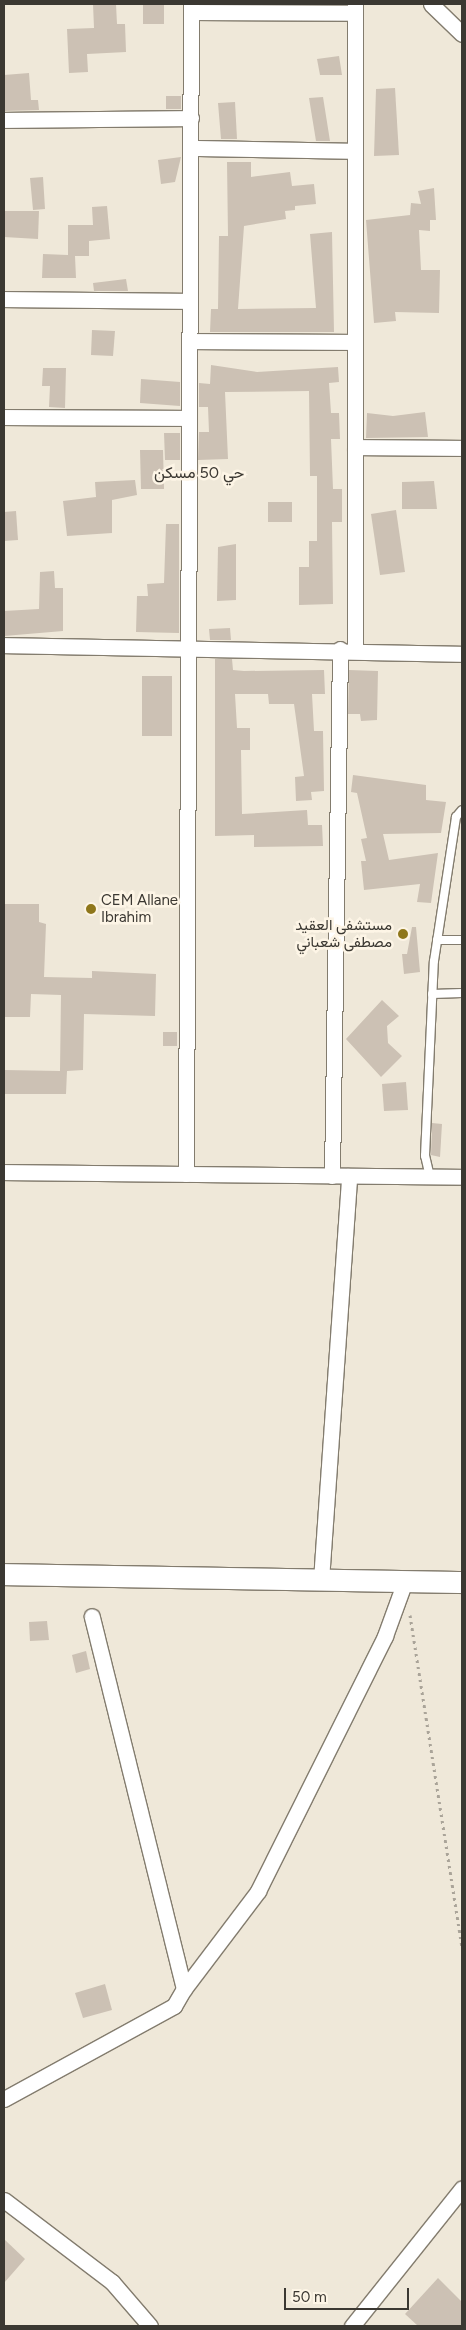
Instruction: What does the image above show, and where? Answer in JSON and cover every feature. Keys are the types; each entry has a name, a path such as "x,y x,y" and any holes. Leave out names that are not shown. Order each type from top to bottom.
{"main road":[{"path":"4,1574 462,1582"}],"street":[{"path":"431,4 462,34"},
{"path":"186,1174 191,8 355,9 355,447 332,1176"},
{"path":"4,120 191,118"},
{"path":"191,148 355,151"},
{"path":"4,299 190,301"},
{"path":"190,341 355,342"},
{"path":"4,417 189,418"},
{"path":"355,447 462,448"},
{"path":"4,645 348,649 462,654"},
{"path":"4,1172 462,1177"},
{"path":"321,1580 349,1176"},
{"path":"4,2099 174,2006 258,1890 385,1636 405,1581"},
{"path":"92,1616 184,1990"},
{"path":"352,2326 462,2188"},
{"path":"4,2200 112,2282 150,2326"}],"lane":[{"path":"430,1177 425,1156 432,994 437,940 456,817 462,810"},
{"path":"437,940 462,940"},
{"path":"432,994 462,993"}],"path":[{"path":"409,1610 462,1948"}],"building":[{"path":"93,4 116,4 117,24 125,24 126,52 87,54 88,72 69,73 67,29 94,28"},
{"path":"143,4 164,4 164,24 143,24"},
{"path":"339,56 342,75 320,75 317,59"},
{"path":"29,73 31,100 38,100 39,110 4,111 4,75"},
{"path":"395,88 399,155 374,156 376,89"},
{"path":"166,96 181,96 181,109 166,109"},
{"path":"323,97 330,141 316,141 309,98"},
{"path":"235,102 237,139 221,139 218,103"},
{"path":"181,157 175,182 161,184 158,160"},
{"path":"227,162 251,162 251,177 290,172 292,186 314,184 316,204 295,206 295,210 285,211 286,219 244,226 238,309 316,308 310,234 332,232 334,332 210,332 211,309 218,309 219,236 228,236"},
{"path":"43,177 45,209 33,210 30,178"},
{"path":"434,188 436,220 430,220 430,231 419,230 421,270 440,270 439,313 395,312 396,321 374,323 366,220 410,215 411,203 421,204 418,191"},
{"path":"107,206 110,239 89,241 89,256 75,256 76,278 42,278 43,254 68,255 68,225 93,225 92,207"},
{"path":"4,211 39,211 38,239 4,237"},
{"path":"126,279 128,291 94,291 93,283"},
{"path":"92,330 115,331 113,356 91,355"},
{"path":"211,365 257,372 338,367 339,382 329,383 331,413 339,413 340,439 331,439 333,489 342,489 342,522 332,522 333,604 299,605 299,567 309,567 309,541 317,541 317,476 310,476 309,391 225,392 228,459 198,460 199,432 209,432 208,407 199,407 199,383 210,384"},
{"path":"43,368 66,368 65,408 49,407 50,386 42,386"},
{"path":"141,379 180,382 180,406 140,403"},
{"path":"425,412 428,437 366,438 367,413 393,416"},
{"path":"164,433 180,433 180,460 165,460"},
{"path":"140,450 163,450 164,489 141,489"},
{"path":"135,480 137,495 112,500 112,533 67,536 63,501 96,497 95,482"},
{"path":"434,481 437,509 402,509 402,482"},
{"path":"268,502 292,502 292,522 268,522"},
{"path":"396,510 405,572 380,575 371,514"},
{"path":"16,511 18,540 4,541 4,512"},
{"path":"166,524 179,524 179,633 136,632 137,596 148,596 147,584 164,583"},
{"path":"236,544 236,600 217,601 218,547"},
{"path":"54,571 55,588 63,588 63,631 4,636 4,611 39,609 40,572"},
{"path":"230,628 231,640 210,640 209,629"},
{"path":"215,659 232,659 233,670 324,670 325,694 312,694 314,731 323,731 324,791 311,792 312,800 296,801 295,777 304,776 294,704 269,704 268,694 235,694 237,728 250,728 250,750 241,750 242,814 307,810 308,825 322,825 323,846 254,847 254,835 215,836"},
{"path":"349,670 378,671 377,720 361,721 360,714 348,714"},
{"path":"142,676 172,676 172,736 142,736"},
{"path":"353,775 426,785 426,800 446,802 441,833 383,834 389,860 438,853 431,903 417,902 420,884 364,890 361,861 366,861 361,839 367,838 357,793 351,792"},
{"path":"4,904 39,904 39,922 46,924 44,977 92,978 92,971 156,974 155,1016 84,1014 83,1070 67,1071 66,1094 4,1094 4,1070 60,1071 61,995 31,994 30,1017 4,1017"},
{"path":"412,927 416,927 420,972 404,974 402,954 407,954"},
{"path":"382,1000 399,1016 387,1026 388,1043 402,1056 381,1077 346,1039"},
{"path":"163,1032 177,1032 177,1046 163,1046"},
{"path":"406,1082 408,1110 384,1111 382,1084"},
{"path":"432,1123 442,1124 440,1157 431,1155"},
{"path":"47,1621 49,1640 30,1641 29,1622"},
{"path":"86,1651 90,1669 76,1673 72,1655"},
{"path":"105,1984 112,2010 83,2018 75,1993"},
{"path":"4,2239 25,2259 4,2283"},
{"path":"438,2278 462,2302 462,2326 418,2326 405,2314"}],"place":[{"name":"CEM Allane Ibrahim","path":"91,909"},
{"name":"مستشفى العقيد مصطفى شعباني","path":"403,934"}],"district":[{"name":"حي 50 مسكن","path":"199,473"}]}
